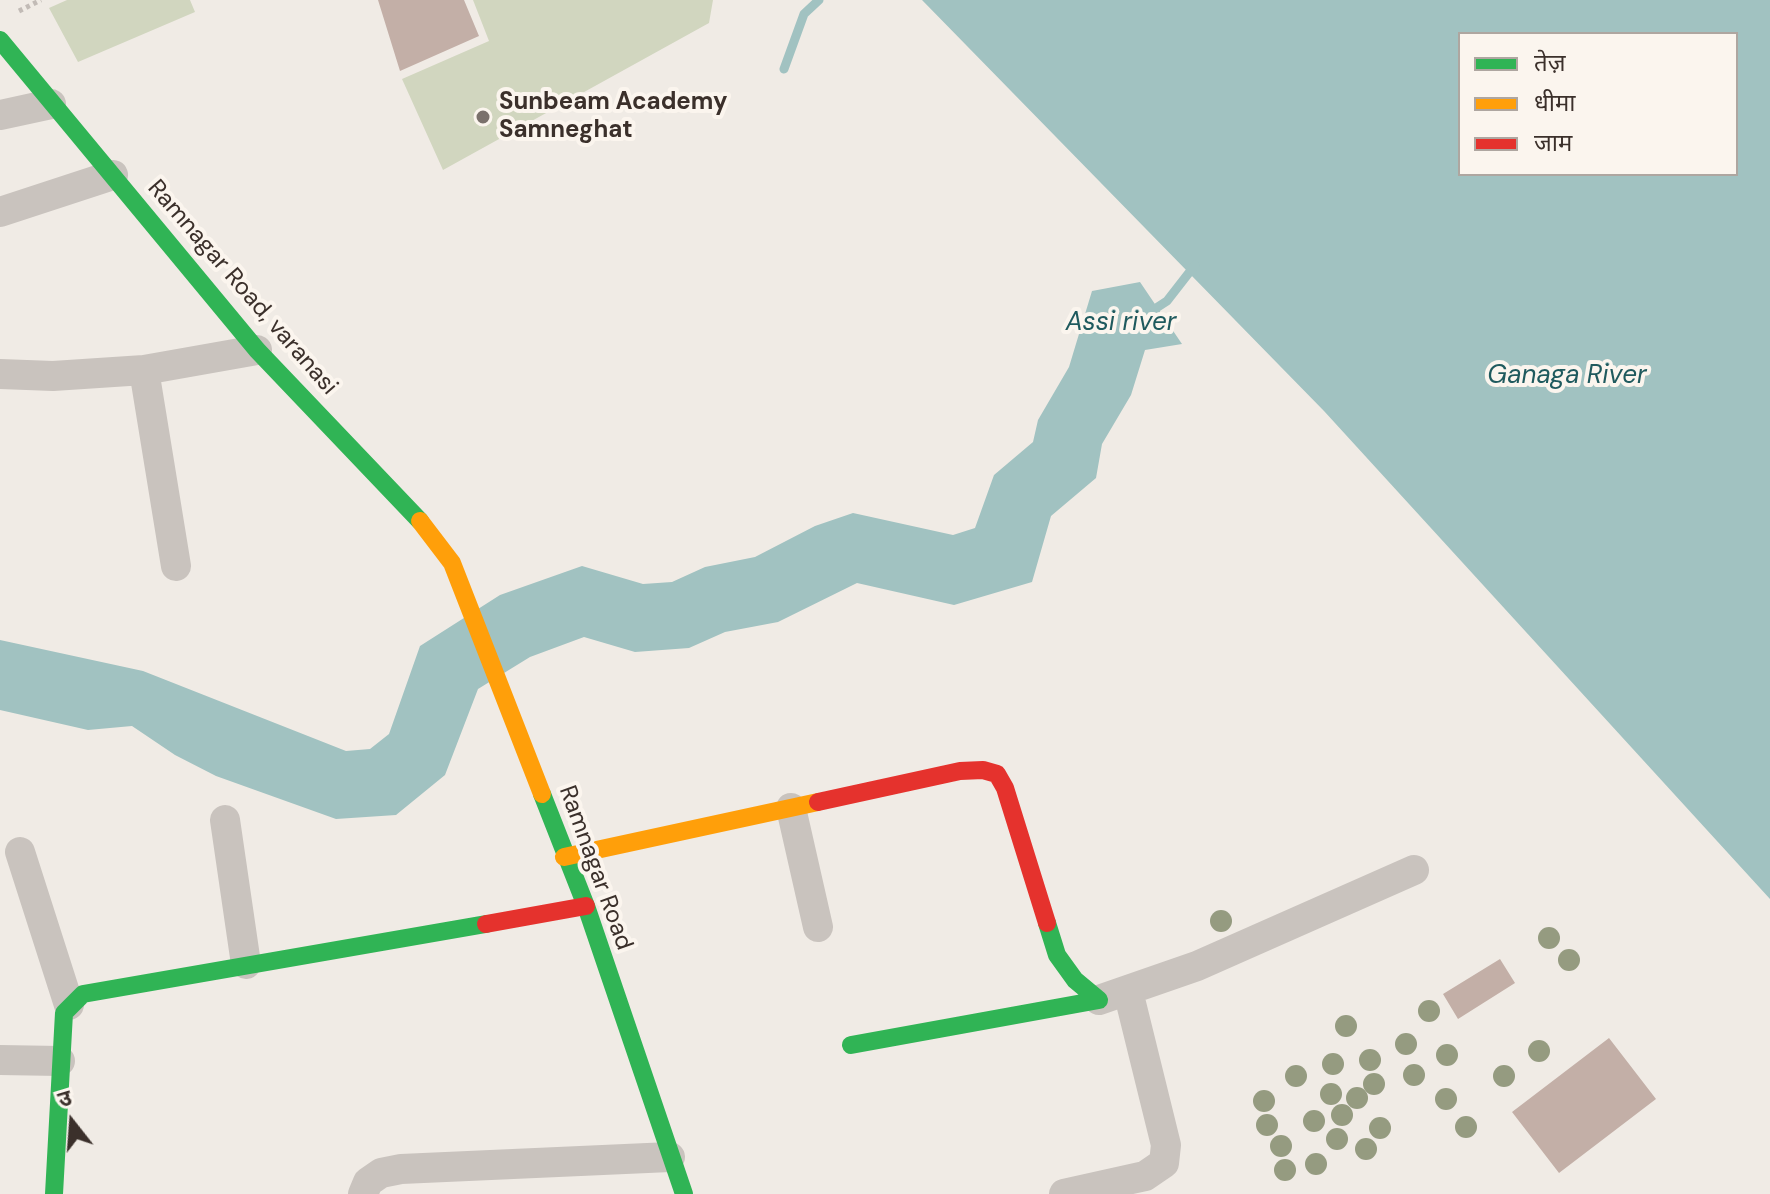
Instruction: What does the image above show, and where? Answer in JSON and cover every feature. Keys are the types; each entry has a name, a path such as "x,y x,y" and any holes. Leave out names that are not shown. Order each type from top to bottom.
{"street":[{"name":"Ramnagar Road, varanasi","path":"0,40 257,350 429,530 452,563"},
{"path":"0,115 51,104"},
{"path":"0,212 113,175"},
{"path":"0,374 53,376 144,370 257,350"},
{"path":"144,370 176,566"},
{"name":"Ramnagar Road","path":"452,563 523,740 564,857 586,906 684,1194"},
{"path":"564,857 960,771 983,770 997,774 1005,788 1057,955 1075,980 1099,1000"},
{"path":"791,808 818,927"},
{"path":"225,820 246,964"},
{"path":"20,852 69,1005"},
{"path":"851,1045 1099,1000 1128,991 1197,966 1414,870"},
{"path":"54,1194 64,1013 83,994 586,906"},
{"path":"1064,1194 1145,1176 1164,1163 1166,1145 1128,991"},
{"path":"0,1060 60,1061"},
{"path":"363,1194 368,1182 381,1173 401,1169 670,1157"}],"green space":[{"path":"67,0 190,0 195,12 78,62 49,8"},
{"name":"Sunbeam Academy Samneghat","path":"473,0 713,0 709,23 443,170 402,79 489,41"}],"water":[{"name":"Ganaga River","path":"922,0 1770,0 1770,899 1324,411"},
{"name":"Assi river","path":"1140,282 1182,344 1145,350 1131,395 1102,444 1096,478 1051,516 1032,582 954,605 857,583 778,622 725,632 689,648 635,652 584,637 530,657 478,689 445,775 396,815 336,819 216,776 175,755 132,726 88,730 0,710 0,640 143,671 346,751 370,749 389,734 420,646 500,595 582,566 643,584 672,582 705,567 755,557 815,526 853,513 953,535 975,528 994,475 1033,442 1038,420 1069,367 1092,291"}],"building":[{"path":"378,0 464,0 479,36 400,71"},
{"path":"1500,959 1515,983 1458,1019 1443,994"},
{"path":"1609,1038 1656,1099 1559,1173 1512,1112"}],"waterway":[{"path":"784,69 804,14 819,0"},
{"path":"1147,314 1167,301 1195,265"}],"traffic: fast":[{"path":"0,40 257,350 420,521"},
{"path":"542,794 586,906 684,1194"},
{"path":"851,1045 1099,1000 1075,980 1057,955 1047,923"},
{"path":"54,1194 64,1013 83,994 486,924"}],"traffic: slow":[{"path":"420,521 452,563 542,794"},
{"path":"564,857 818,802"}],"traffic: jam":[{"path":"818,802 960,771 983,770 997,774 1005,788 1047,923"},
{"path":"486,924 586,906"}],"place":[{"name":"Sunbeam Academy Samneghat","path":"483,117"}]}
